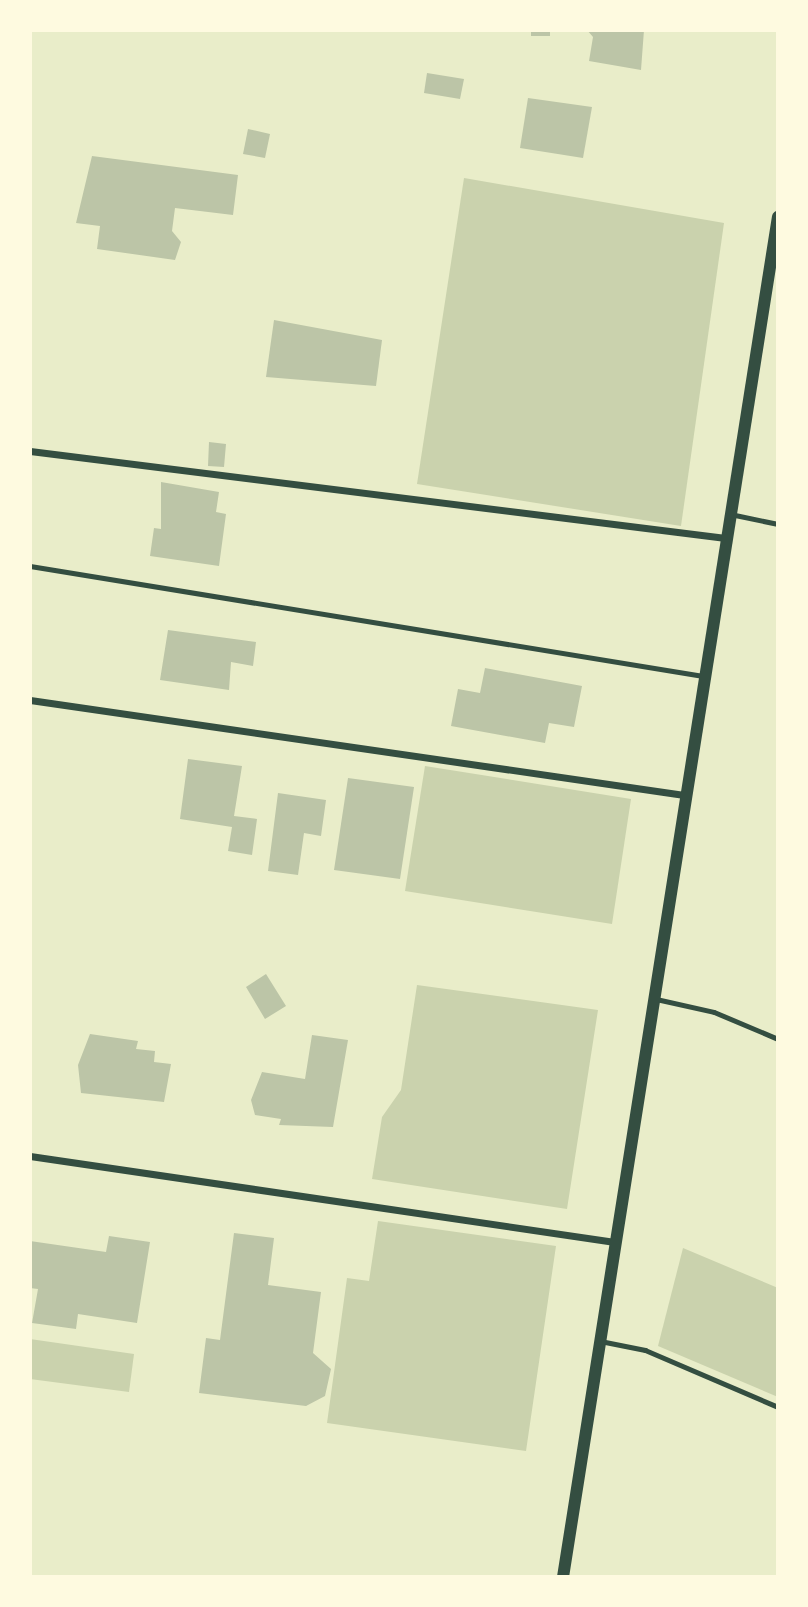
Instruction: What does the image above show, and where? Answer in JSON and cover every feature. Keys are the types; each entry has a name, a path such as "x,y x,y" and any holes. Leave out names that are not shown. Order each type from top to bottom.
{"street":[{"path":"566,1577 684,795 775,255 778,217"},
{"path":"30,451 726,538"},
{"path":"30,700 684,795"},
{"path":"30,1156 615,1242"}],"lane":[{"path":"730,514 778,524"},
{"path":"30,566 703,676"},
{"path":"653,998 715,1012 778,1039"},
{"path":"600,1341 645,1350 778,1407"}],"green space":[{"path":"464,178 724,223 681,526 417,484"},
{"path":"425,766 631,799 612,924 405,891"},
{"path":"417,985 598,1010 567,1209 372,1179 382,1117 401,1090"},
{"path":"378,1221 556,1246 526,1451 327,1423 347,1278 369,1281"},
{"path":"683,1248 778,1288 778,1397 658,1346"},
{"path":"30,1339 134,1354 129,1392 30,1379"}],"building":[{"path":"531,30 550,30 550,36 531,36"},
{"path":"587,30 644,30 641,70 589,61 593,37"},
{"path":"427,73 464,79 460,99 424,93"},
{"path":"528,98 592,107 583,158 520,148"},
{"path":"248,129 270,134 265,158 243,154"},
{"path":"92,156 238,175 233,215 175,208 172,231 181,242 175,260 97,249 100,226 76,223"},
{"path":"274,320 382,340 376,386 266,377"},
{"path":"209,442 226,444 224,467 208,466"},
{"path":"161,482 219,492 216,512 226,514 219,566 150,556 154,528 161,529"},
{"path":"168,630 256,642 253,666 231,662 229,690 160,680"},
{"path":"485,668 582,686 574,727 549,723 545,743 451,726 458,689 480,693"},
{"path":"188,759 242,766 234,816 257,819 252,855 228,851 232,827 180,819"},
{"path":"348,778 414,787 400,879 334,870"},
{"path":"278,793 326,800 321,836 304,833 298,875 268,871"},
{"path":"266,974 286,1006 265,1019 246,987"},
{"path":"90,1034 138,1041 136,1049 155,1051 154,1062 171,1064 164,1102 81,1093 78,1065"},
{"path":"312,1035 348,1040 333,1127 279,1125 281,1119 255,1115 251,1100 262,1072 305,1079"},
{"path":"234,1233 274,1238 268,1285 321,1292 313,1353 331,1369 325,1396 306,1406 199,1393 206,1338 220,1340"},
{"path":"109,1236 150,1242 137,1323 78,1314 76,1329 32,1323 38,1289 30,1288 30,1241 106,1252"}]}
